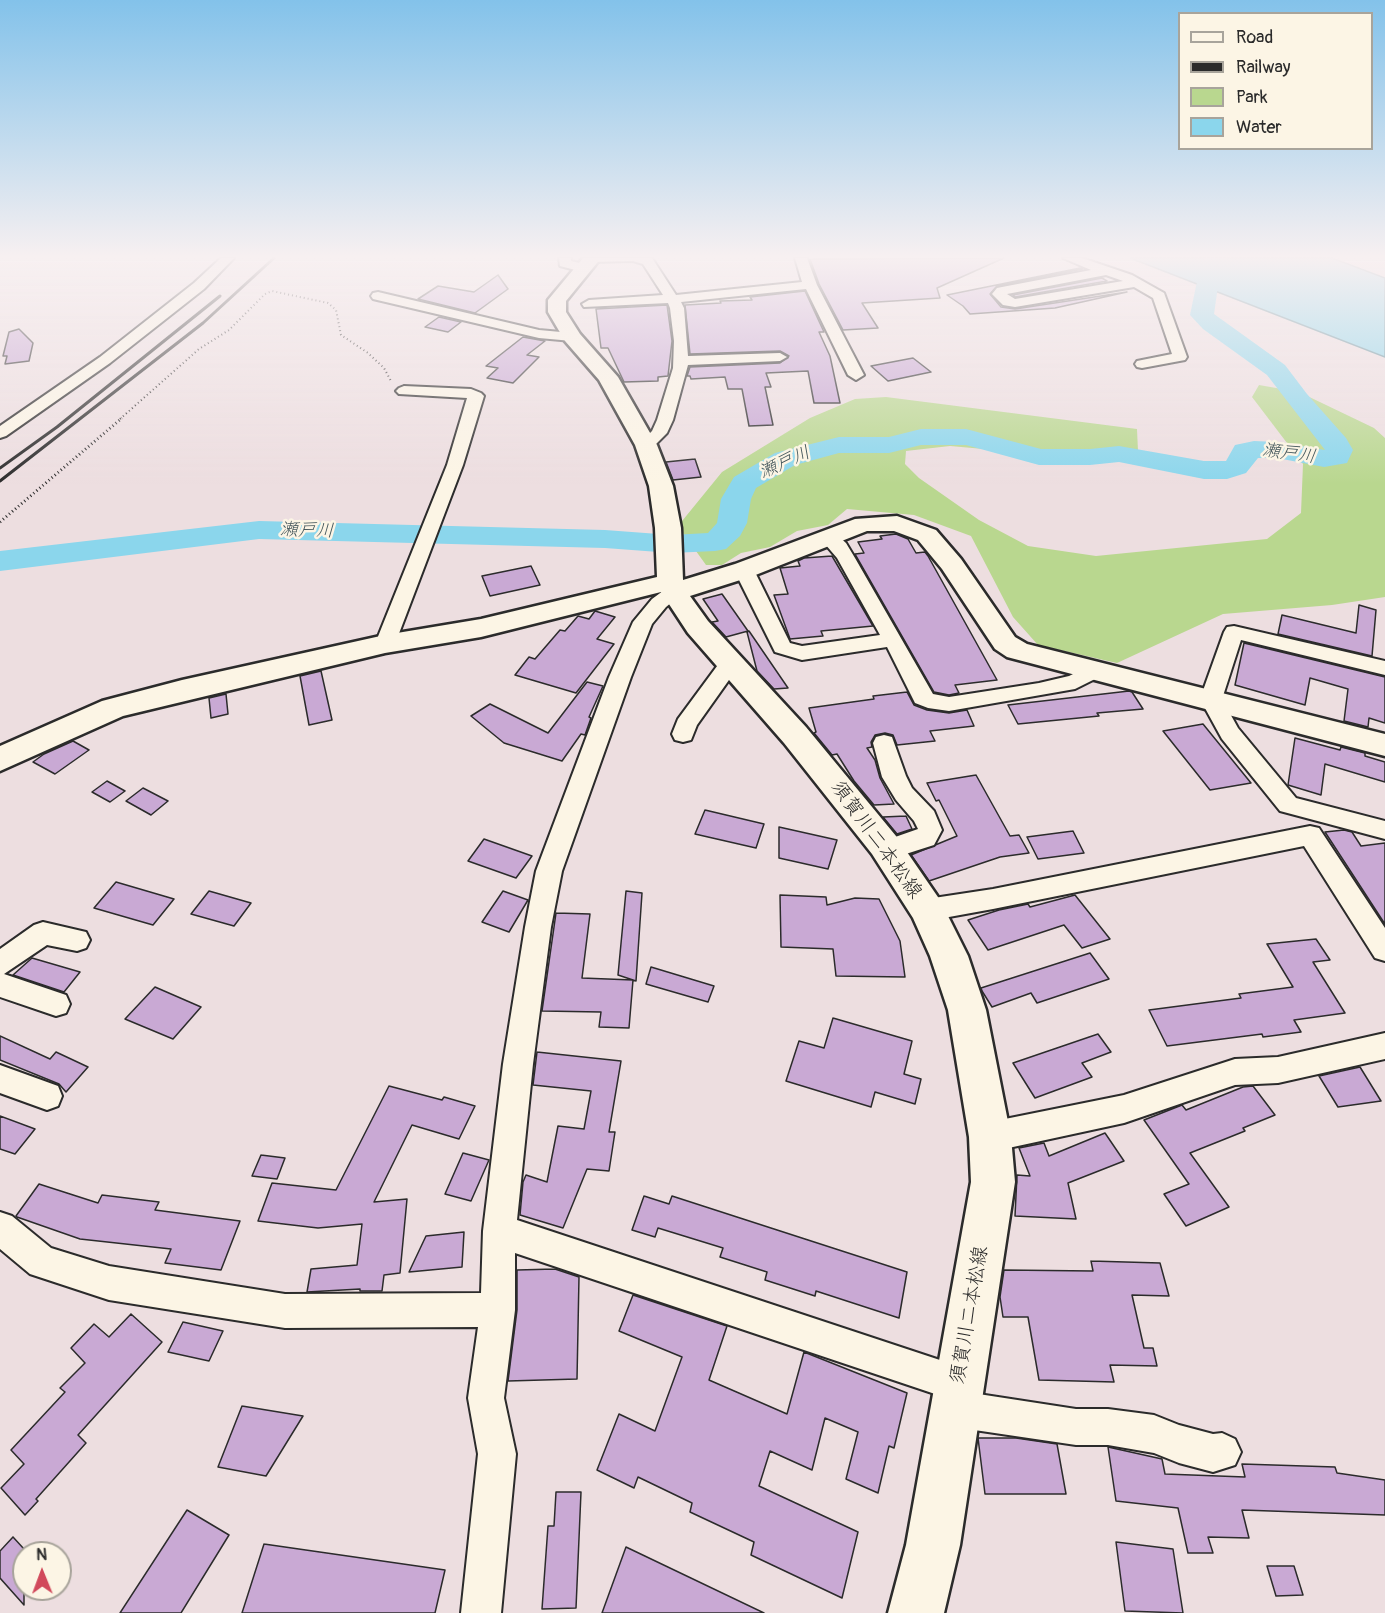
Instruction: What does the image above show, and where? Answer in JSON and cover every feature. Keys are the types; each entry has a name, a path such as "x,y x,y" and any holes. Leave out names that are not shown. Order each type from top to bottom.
{"main road":[{"path":"570,333 608,377 646,445 661,486 668,528 671,582"},
{"path":"0,760 43,738 113,708 385,644 481,628 671,582 744,570 828,537 876,522 897,524 922,532 952,565 1005,643 1017,651 1385,745"},
{"name":"須賀川二本松線","path":"671,582 698,627 762,701 795,735 887,850 927,910 949,956 967,1010 990,1137 993,1182 933,1545 916,1613"}],"street":[{"path":"0,433 105,360 139,333"},
{"path":"536,333 572,337"},
{"path":"646,445 659,433 665,420 681,361 680,333"},
{"path":"835,333 856,375"},
{"path":"1142,364 1180,357 1172,333"},
{"path":"681,361 780,357"},
{"path":"385,644 455,465 476,396 404,391"},
{"path":"828,537 846,558 893,640 922,698 949,704 1075,682 1092,672"},
{"path":"744,570 782,647 802,653 893,640"},
{"path":"481,1613 497,1454 486,1398 498,1310 499,1231 529,983 549,871 620,677 643,622 659,603 671,582"},
{"path":"1385,668 1234,632 1211,699 1230,733 1310,835 1385,950"},
{"path":"683,734 686,724 730,663"},
{"path":"884,743 894,777 904,794 925,817 930,830 926,838 887,850"},
{"path":"1288,805 1385,830"},
{"path":"927,910 993,899 1310,835"},
{"path":"0,964 43,933 77,940"},
{"path":"0,985 56,1004"},
{"path":"990,1137 1124,1109 1235,1072 1278,1070 1385,1046"},
{"path":"0,1079 47,1096"},
{"path":"0,1228 42,1262 110,1283 285,1311 498,1310"},
{"path":"499,1231 956,1397 1076,1427 1108,1427 1154,1434 1179,1444 1213,1453 1222,1452"}],"path":[{"path":"0,522 200,349 224,333"},
{"path":"340,333 368,353 384,368 394,390 404,391"}],"green space":[{"path":"1259,385 1299,392 1374,428 1385,438 1385,597 1332,605 1223,614 1117,663 1038,645 1013,617 971,536 914,515 847,509 828,525 797,531 770,547 741,553 722,565 706,565 678,526 722,472 810,418 855,399 886,397 1137,429 1138,451 1039,454 950,446 906,451 905,464 919,478 979,520 1028,546 1096,556 1267,539 1301,513 1303,464 1252,397"}],"water":[{"path":"1324,333 1385,333 1385,357"}],"building":[{"path":"9,333 23,333 33,343 29,361 5,364 7,356 3,356"},
{"path":"599,333 671,333 668,376 658,377 658,381 624,382 608,348 601,348"},
{"path":"688,333 820,333 830,356 840,403 814,403 808,371 766,373 771,387 765,387 773,425 749,426 742,389 728,389 725,377 691,379 687,376 690,367 780,363 789,356 780,351 690,354"},
{"path":"523,337 545,341 527,355 539,357 513,383 487,378 498,368 486,366"},
{"path":"913,358 931,372 888,381 871,366"},
{"path":"695,459 701,477 673,480 666,462"},
{"path":"896,534 908,539 916,553 925,552 928,556 997,680 955,685 959,693 949,695 934,692 855,554 864,553 858,542 882,539 880,536"},
{"path":"832,556 873,626 821,631 823,636 790,639 774,595 788,594 780,568 800,566 798,561 804,558"},
{"path":"531,566 540,585 490,596 482,576"},
{"path":"722,594 748,631 726,637 712,622 718,621 703,599"},
{"path":"1359,605 1376,610 1372,656 1278,634 1282,615 1356,633"},
{"path":"595,611 615,617 597,639 614,644 576,693 515,675 529,657 535,659 560,630 565,631 578,616 589,619"},
{"path":"749,631 788,688 774,689 757,671 747,632"},
{"path":"1244,643 1385,677 1385,723 1369,718 1368,727 1344,721 1348,689 1310,678 1305,705 1235,685"},
{"path":"321,671 332,720 309,725 300,676"},
{"path":"587,682 603,686 589,717 591,718 585,735 581,734 562,761 504,743 471,716 490,704 548,733"},
{"path":"1129,691 1143,709 1018,724 1008,705"},
{"path":"907,692 914,705 927,710 949,713 967,710 974,726 930,731 935,741 897,745 893,735 885,733 875,735 871,742 872,747 867,748 875,760 880,778 894,804 874,805 854,781 837,754 832,755 814,733 816,732 809,708"},
{"path":"226,694 228,714 211,718 209,698"},
{"path":"1203,724 1251,783 1210,790 1163,731"},
{"path":"1295,738 1340,750 1341,747 1365,753 1365,756 1385,762 1385,782 1325,764 1321,795 1288,785"},
{"path":"73,741 89,750 55,774 33,762 44,754"},
{"path":"976,775 1010,836 1019,835 1029,853 1000,857 929,881 911,855 957,836 939,800 936,801 927,783"},
{"path":"107,781 125,791 110,802 92,792"},
{"path":"143,788 168,801 151,815 126,801"},
{"path":"705,810 764,824 756,848 695,834"},
{"path":"906,816 912,829 897,834 883,817"},
{"path":"779,827 837,840 828,869 779,858"},
{"path":"1344,830 1352,832 1361,846 1385,843 1385,924 1325,832"},
{"path":"1073,831 1084,853 1038,859 1027,837"},
{"path":"484,839 532,856 516,878 468,861"},
{"path":"116,882 174,899 153,925 94,908"},
{"path":"209,891 251,903 234,926 191,914"},
{"path":"503,891 528,900 509,932 482,922"},
{"path":"626,891 642,893 636,981 618,975"},
{"path":"780,895 826,897 827,905 855,898 879,899 900,941 905,977 836,976 833,949 781,947"},
{"path":"1075,895 1110,939 1082,948 1064,925 988,950 968,920 999,910 1028,904 1030,907"},
{"path":"556,913 590,914 582,978 633,980 629,1028 599,1027 601,1012 542,1011"},
{"path":"1316,939 1330,960 1313,962 1345,1013 1294,1020 1301,1032 1263,1037 1262,1034 1167,1046 1149,1010 1241,998 1239,994 1293,987 1267,944"},
{"path":"1090,953 1109,979 1037,1003 1031,993 992,1007 982,991 981,988"},
{"path":"32,958 80,972 64,992 13,975"},
{"path":"651,967 714,986 708,1002 646,984"},
{"path":"155,987 201,1007 173,1039 125,1019"},
{"path":"833,1018 912,1041 904,1074 921,1079 915,1104 875,1092 871,1107 786,1081 799,1041 824,1048"},
{"path":"1098,1034 1111,1052 1082,1063 1092,1077 1035,1098 1013,1063"},
{"path":"0,1036 50,1059 56,1052 88,1067 66,1092 59,1084 0,1060"},
{"path":"537,1052 621,1061 609,1132 615,1132 609,1171 587,1169 563,1228 520,1215 523,1182 526,1175 547,1182 558,1126 584,1129 591,1091 533,1085"},
{"path":"1360,1067 1381,1101 1338,1107 1319,1076"},
{"path":"389,1086 475,1106 459,1139 412,1125 374,1202 407,1199 400,1273 384,1275 382,1291 360,1291 360,1289 307,1292 311,1269 357,1265 362,1224 318,1228 258,1221 272,1183 336,1190"},
{"path":"1253,1086 1275,1115 1243,1128 1245,1131 1190,1153 1229,1207 1186,1226 1164,1194 1189,1184 1144,1120 1182,1105 1186,1110 1243,1087"},
{"path":"0,1116 35,1129 15,1154 0,1149"},
{"path":"1105,1133 1124,1161 1068,1183 1076,1219 1015,1216 1017,1175 1030,1176 1019,1148 1044,1143 1049,1156"},
{"path":"463,1153 489,1160 471,1201 445,1194"},
{"path":"261,1155 285,1158 277,1179 252,1176"},
{"path":"39,1184 98,1203 102,1195 159,1202 155,1210 240,1221 221,1270 165,1263 171,1249 80,1239 17,1217"},
{"path":"644,1196 669,1204 672,1196 907,1272 899,1318 816,1291 815,1296 765,1280 767,1272 720,1257 723,1248 658,1228 655,1237 632,1230"},
{"path":"464,1232 462,1267 409,1272 426,1236"},
{"path":"1091,1261 1160,1263 1169,1296 1132,1295 1144,1348 1153,1348 1157,1366 1110,1365 1114,1382 1039,1380 1028,1317 1003,1317 1000,1297 1004,1270 1093,1271"},
{"path":"555,1269 579,1277 577,1379 508,1381 517,1310 517,1270"},
{"path":"633,1295 727,1326 709,1380 787,1414 804,1352 907,1393 894,1448 889,1446 878,1493 846,1479 858,1432 825,1418 812,1470 770,1451 759,1486 858,1532 842,1598 751,1555 754,1542 690,1512 692,1503 638,1477 634,1488 597,1470 619,1414 655,1431 682,1357 619,1331"},
{"path":"131,1314 162,1342 78,1435 86,1443 36,1499 38,1501 25,1515 1,1488 24,1464 11,1450 65,1392 60,1388 85,1363 71,1348 94,1324 109,1337"},
{"path":"183,1322 223,1331 209,1361 168,1352"},
{"path":"242,1406 303,1416 266,1476 218,1467"},
{"path":"978,1438 1016,1438 1057,1444 1066,1494 985,1494"},
{"path":"1108,1447 1162,1459 1165,1474 1245,1477 1242,1464 1335,1467 1337,1473 1385,1480 1385,1515 1242,1510 1249,1538 1208,1537 1213,1553 1188,1553 1178,1508 1116,1501"},
{"path":"556,1492 581,1492 576,1608 542,1609 548,1526 554,1526"},
{"path":"187,1510 229,1535 181,1613 120,1613"},
{"path":"13,1537 17,1541 12,1541 12,1592 0,1578 0,1551"},
{"path":"1116,1542 1173,1549 1183,1613 1125,1611"},
{"path":"264,1544 445,1570 435,1613 242,1613"},
{"path":"626,1547 764,1613 602,1613"},
{"path":"1267,1566 1294,1566 1303,1595 1276,1596"}],"waterway":[{"name":"瀬戸川","path":"0,561 259,530 605,539 672,544 715,542 724,536 732,523 736,499 744,483 785,459 839,445 889,445 921,437 966,437 1039,457 1090,457 1119,454 1204,470 1227,470 1236,467 1244,458 1245,451 1254,449 1277,450 1324,459 1337,457 1339,450 1332,438 1298,400 1276,370 1224,333"}],"railway":[{"path":"0,468 57,427 174,333"},
{"path":"0,481 190,333"}]}
